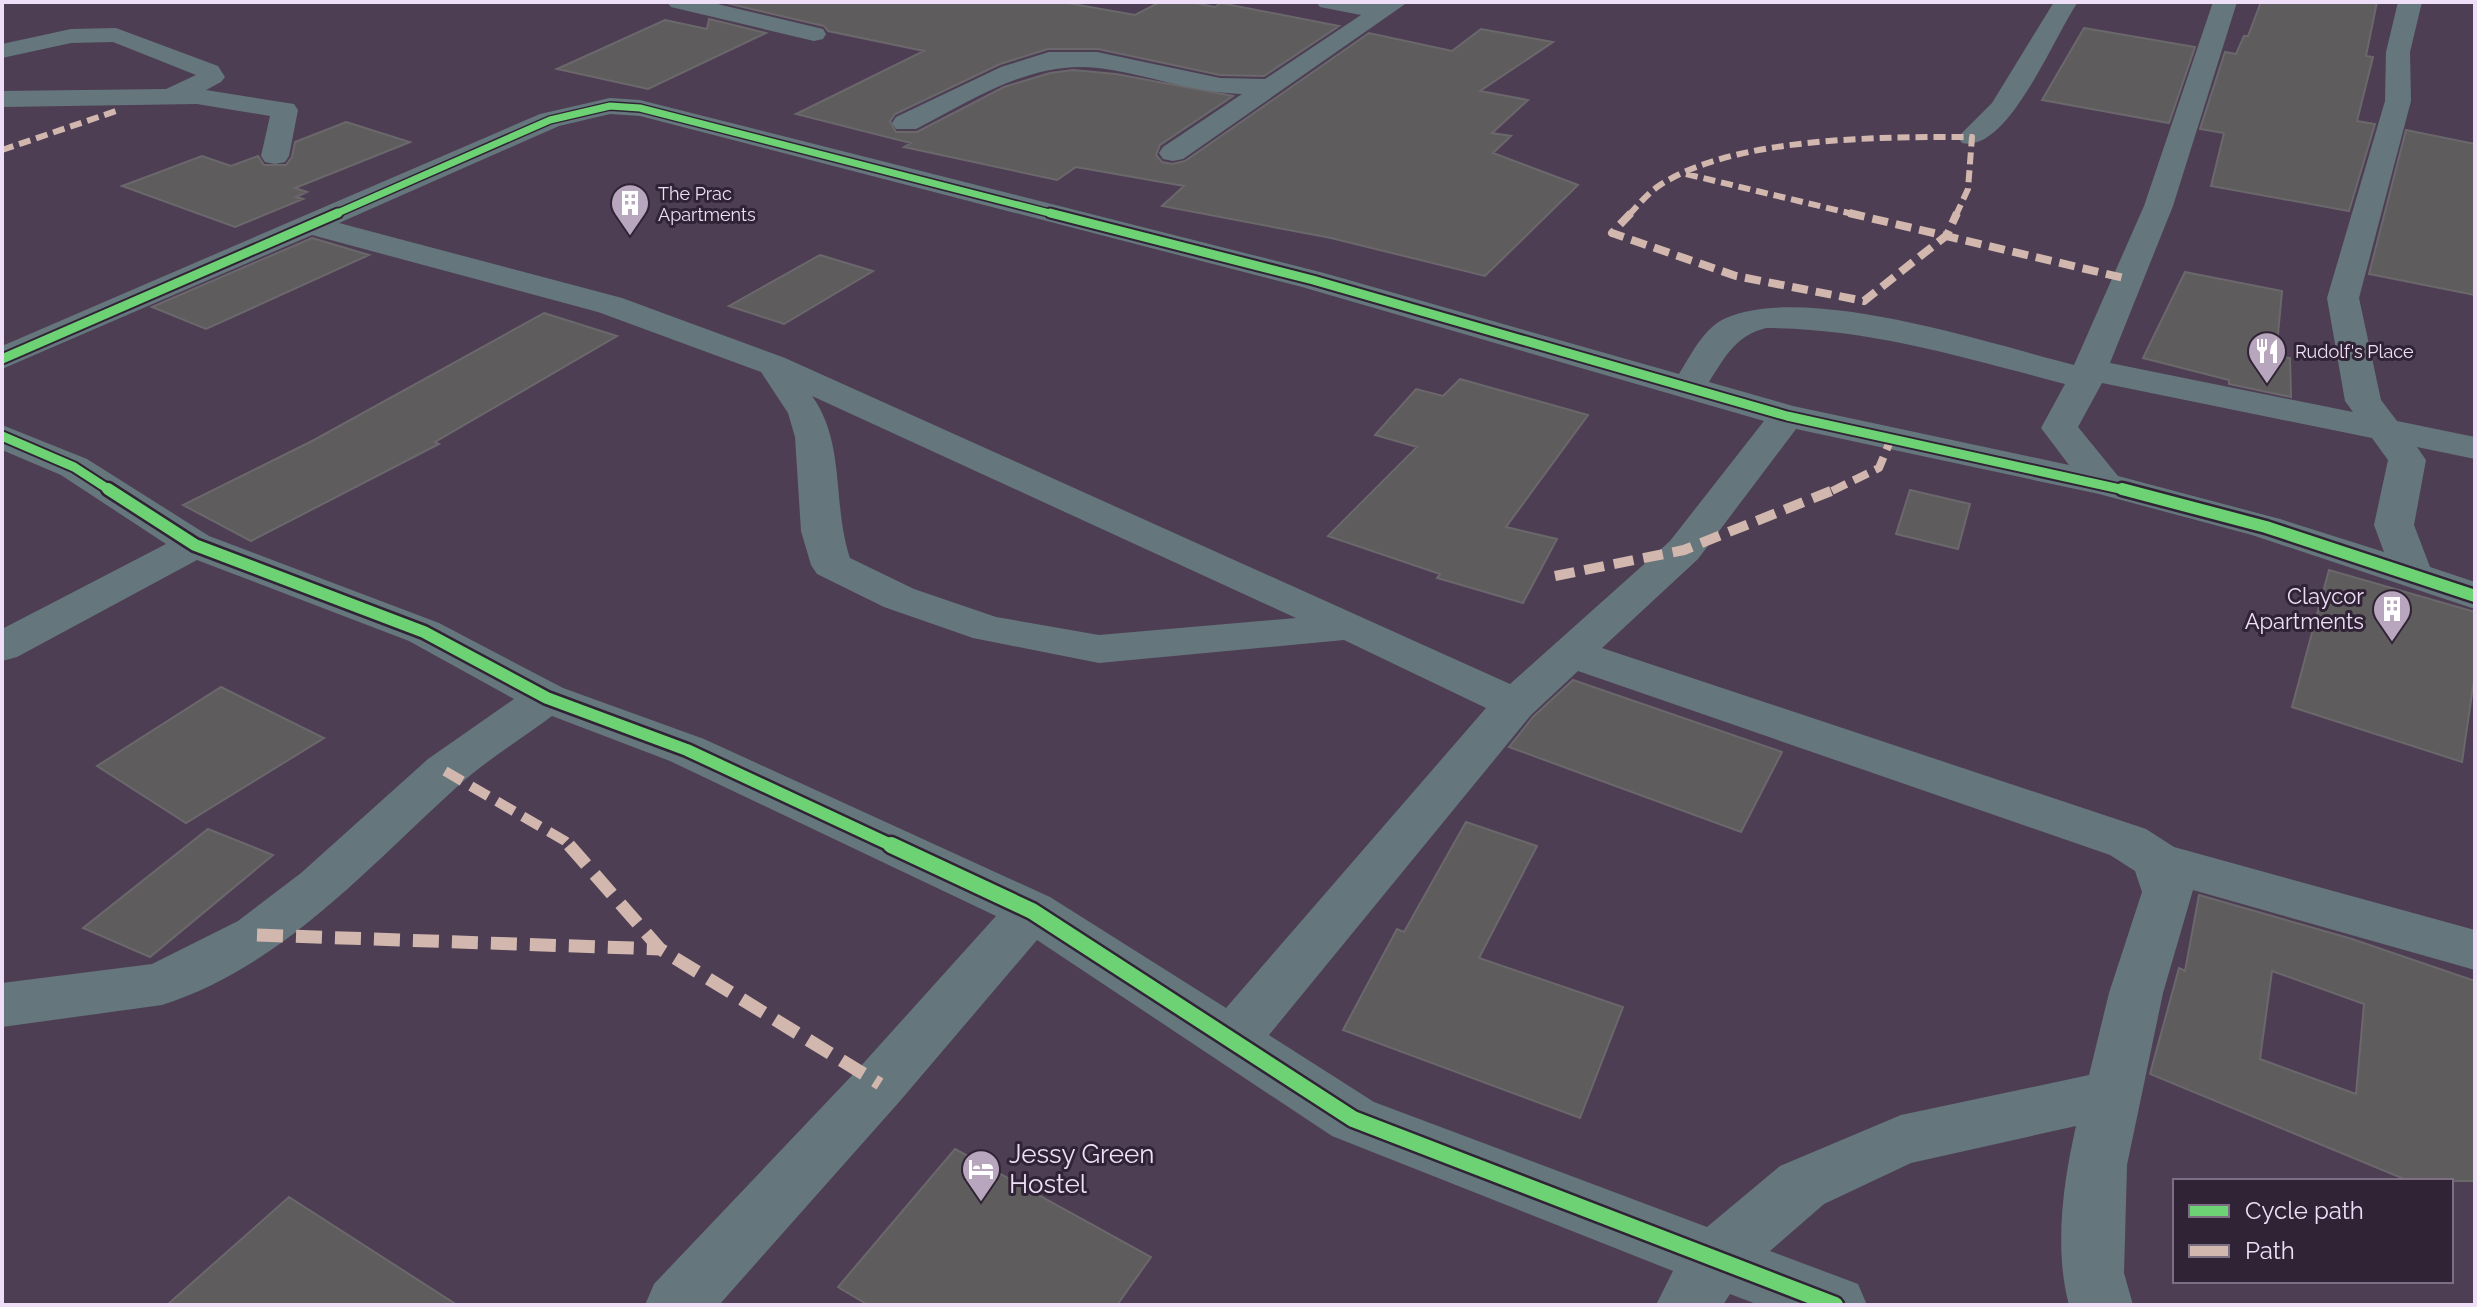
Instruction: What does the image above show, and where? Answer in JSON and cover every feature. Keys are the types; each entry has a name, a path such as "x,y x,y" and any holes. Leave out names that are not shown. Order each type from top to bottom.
{"street":[{"path":"679,2 814,34"},
{"path":"1328,2 1389,7"},
{"path":"1972,137 1987,127 2006,105 2048,28 2066,2"},
{"path":"2104,484 2059,428 2089,375 2143,246 2185,128 2201,64 2225,2"},
{"path":"2410,2 2398,52 2398,101 2343,298 2363,401 2407,460 2394,525 2413,577"},
{"path":"1173,153 1389,7"},
{"path":"2,51 71,36 116,35 209,71 212,77 199,86 169,97"},
{"path":"906,123 1010,72 1049,60 1097,60 1220,86 1269,87"},
{"path":"2,99 197,96 285,110 275,156"},
{"path":"2,359 550,120 610,106 640,108 1313,280 1787,416 2104,484 2266,527 2475,596"},
{"path":"307,224 610,305 773,365 1515,704"},
{"path":"1688,388 1726,332 1741,323 1764,317 1796,317 1860,325 2089,375 2475,448"},
{"path":"773,365 806,413 814,437 821,531 832,565 899,598 988,629 1099,649 1350,626"},
{"path":"1231,1041 1515,704 1574,654 1684,550 1787,416"},
{"path":"2,436 74,467 195,545 424,632 547,698 687,750 1032,911 1353,1119 1702,1282 1835,1305"},
{"path":"2,647 195,545"},
{"path":"1574,654 2128,842 2157,861 2475,950"},
{"path":"2,1005 162,984 257,935 319,886 445,771 547,698"},
{"path":"2101,1305 2092,1273 2097,1165 2136,993 2168,892 2157,861"},
{"path":"677,1305 880,1084 1032,911"},
{"path":"1702,1282 1802,1185 1901,1140 2113,1094"}],"building":[{"path":"722,2 1062,2 1135,15 1160,2 1190,2 1215,7 1221,3 1339,26 1264,76 1220,75 1098,49 1048,49 1000,64 895,114 890,121 896,132 917,132 1004,87 1050,73 1073,70 1116,74 1233,96 1160,145 1156,155 1162,162 1172,164 1185,161 1369,33 1452,51 1481,29 1553,42 1480,91 1528,100 1492,133 1511,136 1493,153 1578,185 1485,276 1331,238 1162,206 1184,186 1076,167 1057,180 904,147 911,143 796,114 924,51 828,31 824,26"},
{"path":"2261,2 2377,2 2366,56 2373,57 2357,121 2375,124 2349,211 2211,186 2224,133 2200,129 2225,52 2236,54 2244,36 2248,36"},
{"path":"709,19 766,33 648,89 557,69 665,20 707,29"},
{"path":"2084,28 2195,47 2169,123 2042,100"},
{"path":"346,122 410,142 295,188 307,192 296,197 303,199 235,227 122,186 202,156 231,166 258,156 264,165 286,165 292,157 295,142"},
{"path":"2406,130 2475,144 2475,295 2369,274"},
{"path":"312,238 369,255 206,329 152,307"},
{"path":"820,255 873,271 784,324 729,306"},
{"path":"2185,272 2282,291 2276,356 2290,358 2291,397 2229,384 2229,380 2143,358"},
{"path":"544,313 617,336 435,442 439,444 251,541 183,505 314,440"},
{"path":"1460,379 1588,415 1506,527 1557,539 1523,603 1437,578 1440,574 1328,536 1417,447 1375,435 1416,389 1443,396"},
{"path":"1910,490 1970,504 1958,549 1896,534"},
{"name":"Claycor Apartments","path":"2329,570 2475,612 2475,673 2462,762 2292,707"},
{"path":"1573,680 1782,752 1741,832 1509,747 1533,717"},
{"path":"221,687 324,738 186,823 97,766"},
{"path":"1466,822 1537,846 1479,958 1623,1007 1580,1118 1343,1030 1397,929 1404,932"},
{"path":"208,829 273,855 150,957 83,928"},
{"path":"2199,895 2352,939 2475,981 2475,1181 2404,1179 2150,1074 2179,968 2185,971","holes":["2272,971 2364,1004 2356,1094 2260,1059"]},
{"name":"Jessy Green Hostel","path":"955,1149 1151,1257 1117,1305 868,1305 838,1287"},
{"path":"289,1197 457,1305 167,1305"}],"marked path":[{"path":"2,150 119,110"},
{"path":"1919,137 1972,137 1968,189 1947,235 1864,301 1736,276 1612,233 1660,185 1715,161 1785,147 1919,137"},
{"path":"1686,174 2128,279"},
{"path":"1555,576 1684,550 1829,492 1879,468 1891,439 1897,441"},
{"path":"445,771 565,841 660,949 880,1084"},
{"path":"257,935 660,949"}],"cycle path":[{"path":"2,359 550,120 610,106 640,108 1313,280 1787,416 2104,484 2266,527 2475,596"},
{"path":"2,436 74,467 195,545 424,632 547,698 687,750 1032,911 1353,1119 1835,1305"}],"place":[{"name":"The Prac Apartments","path":"630,237"},
{"name":"Rudolf's Place","path":"2267,385"},
{"name":"Claycor Apartments","path":"2392,643"},
{"name":"Jessy Green Hostel","path":"981,1203"}]}
